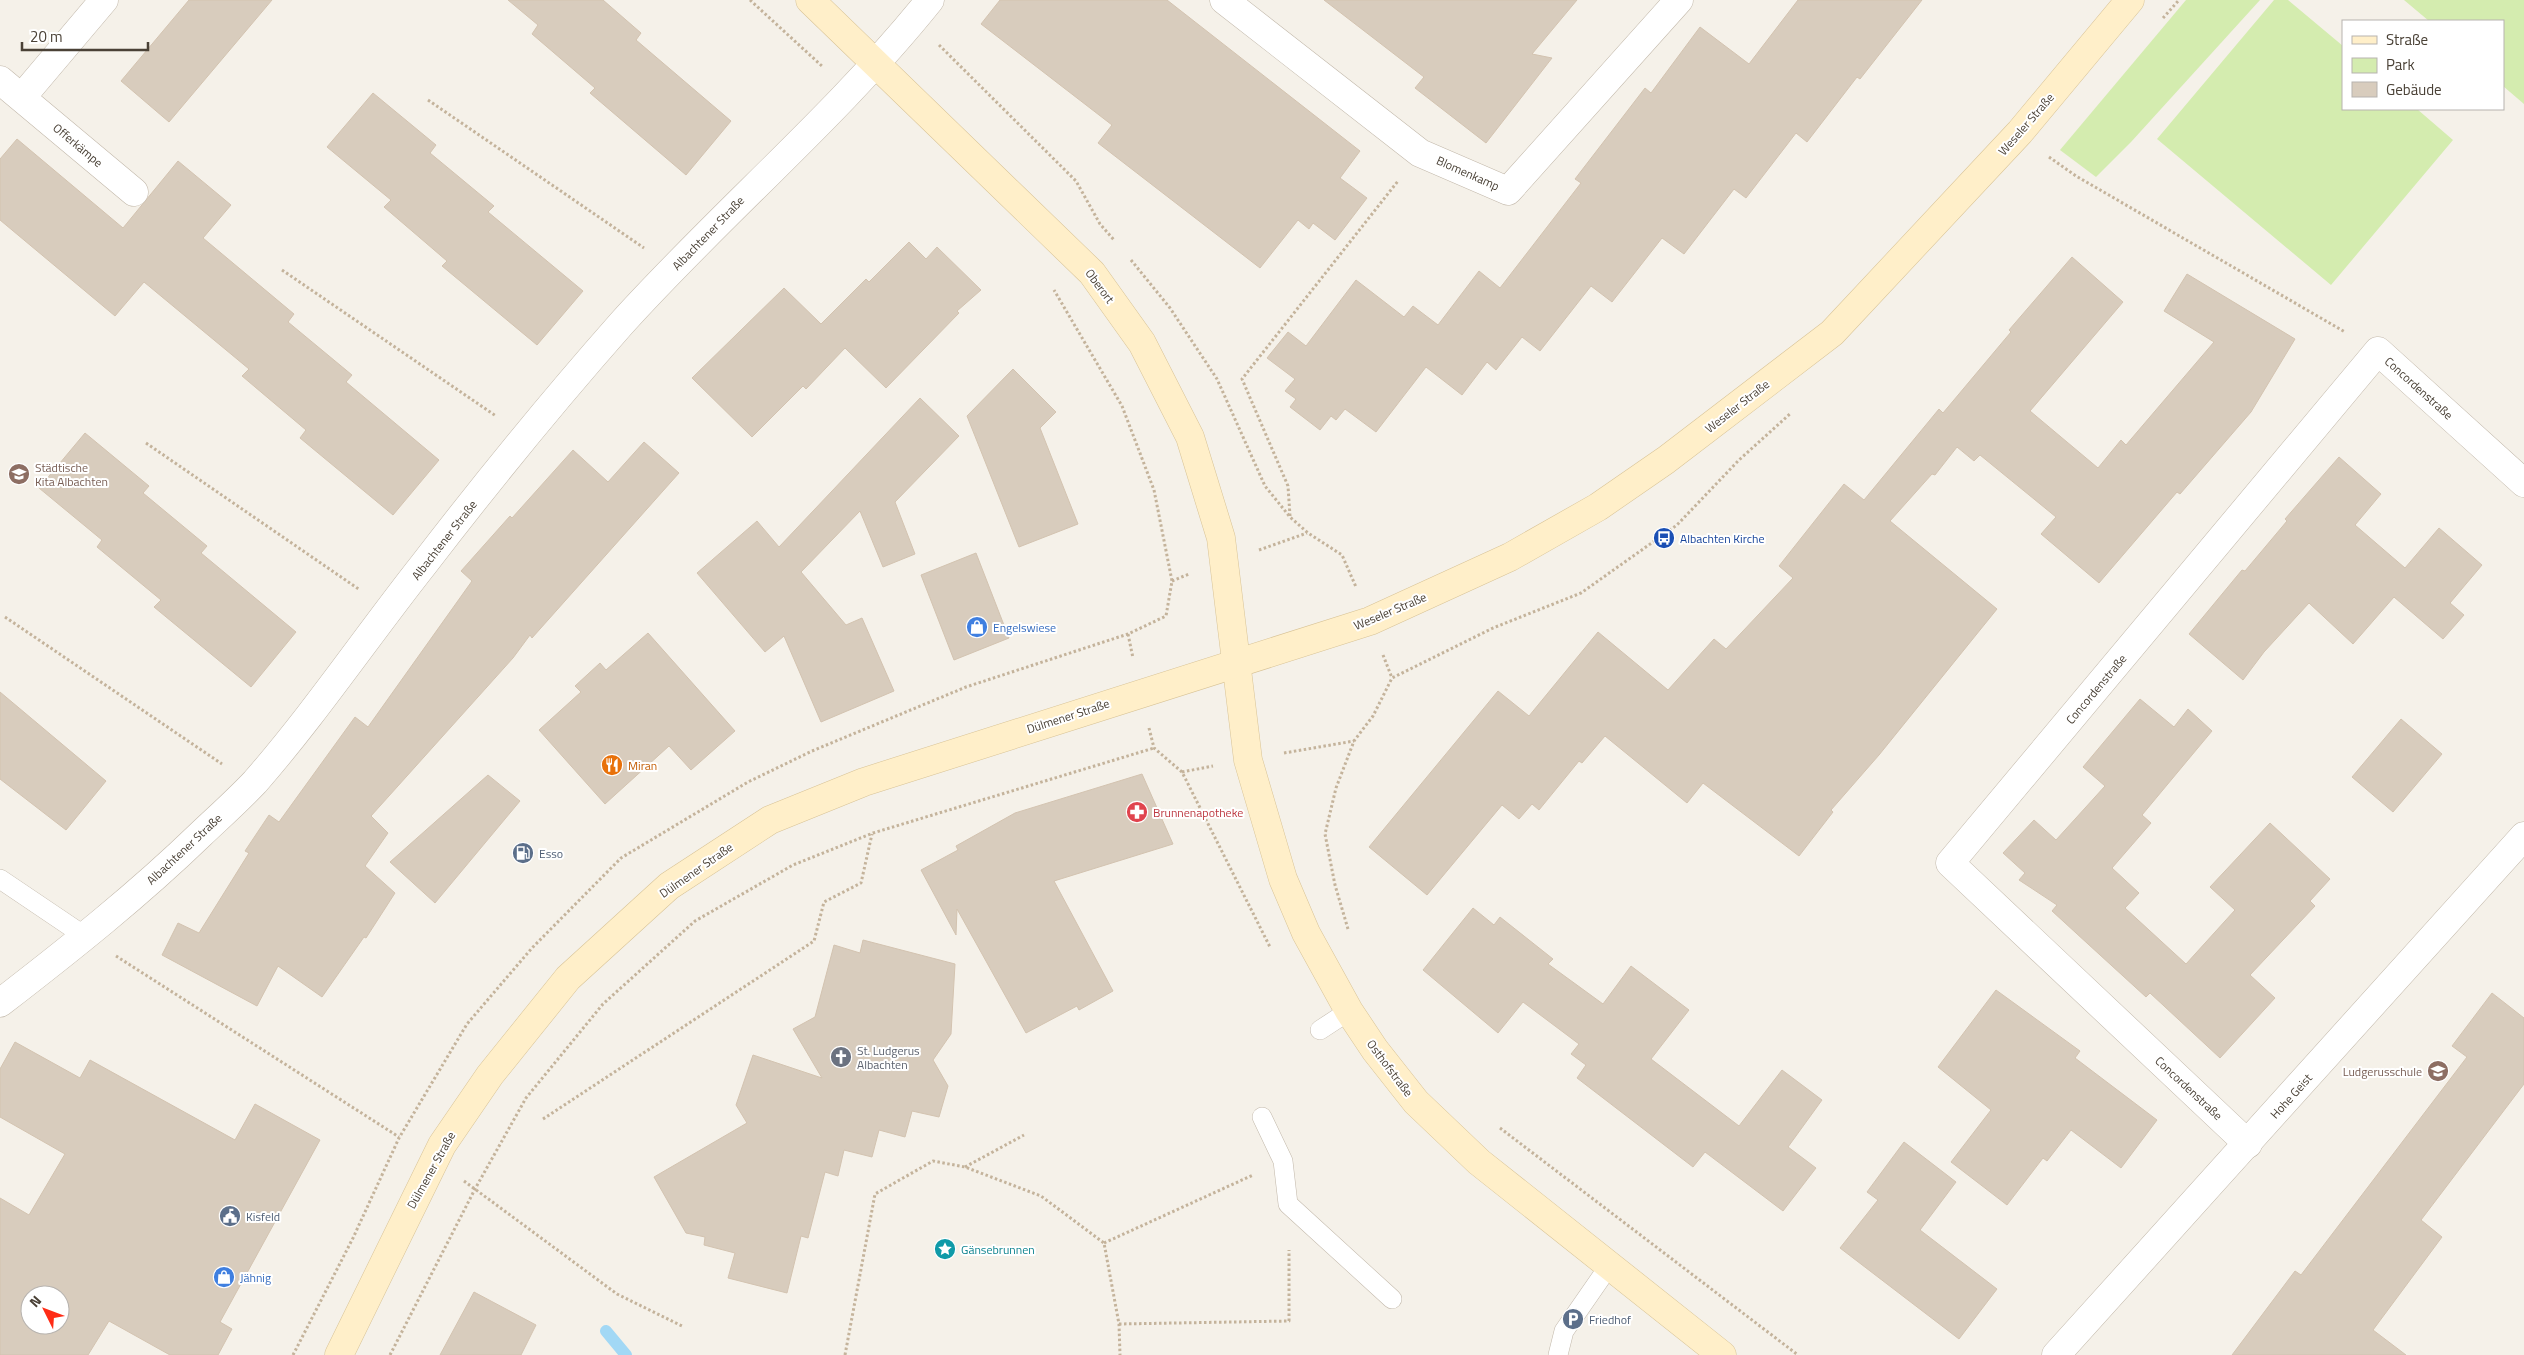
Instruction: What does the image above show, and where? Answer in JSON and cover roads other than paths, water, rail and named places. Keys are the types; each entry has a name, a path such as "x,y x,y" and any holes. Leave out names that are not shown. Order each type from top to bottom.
{"main road":[{"name":"Oberort","path":"810,0 1092,273 1142,342 1190,437 1222,538 1237,663"},
{"name":"Weseler Straße","path":"1237,663 1370,621 1510,557 1598,507 1666,460 1832,333 2020,132 2130,0"},
{"name":"Osthofstraße","path":"1237,663 1248,760 1284,879 1306,933 1349,1012 1375,1050 1416,1102 1478,1162 1722,1355"},
{"name":"Dülmener Straße","path":"339,1355 434,1160 490,1075 568,978 669,886 770,820 864,782 1237,663"}],"street":[{"path":"22,97 104,0"},
{"path":"877,63 930,0"},
{"name":"Blomenkamp","path":"1224,0 1420,153 1508,191 1679,0"},
{"name":"Albachtener Straße","path":"0,1003 86,937 174,860 252,785 313,713 389,610 526,436 622,323 754,186 877,63"},
{"name":"Offerkämpe","path":"0,80 134,192"},
{"name":"Concordenstraße","path":"2248,1144 1950,863 2378,351 2524,483"},
{"name":"Hohe Geist","path":"2056,1355 2524,836"}],"lane":[{"path":"0,879 86,937"},
{"path":"1320,1030 1349,1012"},
{"path":"1262,1117 1283,1161 1288,1204 1392,1299"},
{"path":"1558,1355 1564,1330 1609,1266"}],"waterway":[{"path":"606,1331 626,1355"}],"place":[{"name":"Städtische Kita Albachten","path":"19,474"},
{"name":"Albachten Kirche","path":"1664,538"},
{"name":"Engelswiese","path":"977,627"},
{"name":"Miran","path":"612,765"},
{"name":"Brunnenapotheke","path":"1137,812"},
{"name":"Esso","path":"523,853"},
{"name":"St. Ludgerus Albachten","path":"841,1057"},
{"name":"Ludgerusschule","path":"2438,1071"},
{"name":"Kisfeld","path":"230,1216"},
{"name":"Gänsebrunnen","path":"945,1249"},
{"name":"Jähnig","path":"224,1277"},
{"name":"Friedhof","path":"1573,1319"}]}
